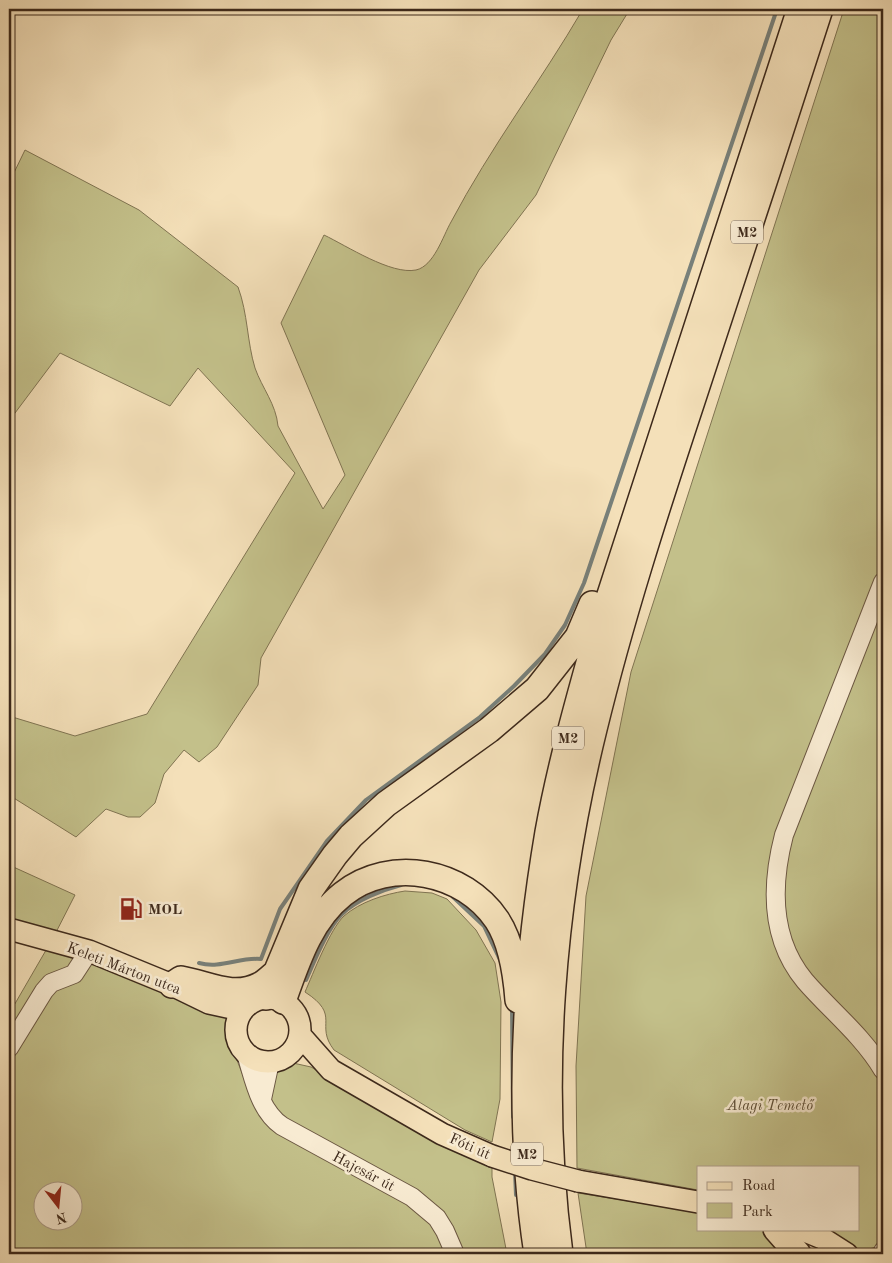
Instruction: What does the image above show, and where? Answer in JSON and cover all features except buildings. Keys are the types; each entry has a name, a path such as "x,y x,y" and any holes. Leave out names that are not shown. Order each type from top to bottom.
{"highway":[{"name":"M2","path":"536,1254 527,1149 526,1053 533,939 548,832 570,730 625,542 800,9"},
{"name":"M2","path":"562,1248 551,1152 550,1098 556,945 572,832 593,732 630,594 820,9"},
{"path":"275,999 276,973 311,889 335,855 351,836 386,804 489,730 537,689 578,637 605,574 625,542"},
{"path":"275,999 317,922 336,901 366,880 388,874 420,873 445,879 474,896 498,922 512,960 526,1053"},
{"path":"172,985 181,979 231,992 241,992 263,984 276,973"},
{"path":"777,1230 798,1254"}],"main road":[{"name":"Keleti Márton utca","path":"9,929 89,951 172,985 238,1017"},
{"path":"277,1060 291,1053 300,1035 298,1018 292,1008 275,999 256,999 238,1017 236,1036 240,1048 246,1054 255,1060 277,1060 331,1070"},
{"name":"Fóti út","path":"300,1035 331,1070 442,1134 492,1156 578,1181 697,1202"},
{"path":"800,1230 823,1254"},
{"path":"802,1230 822,1238 847,1254"}],"street":[{"path":"883,582 784,835 775,874 774,892 777,921 782,939 791,959 804,979 863,1040 883,1070"},
{"path":"9,1048 44,991 51,984 74,974 89,951"},
{"name":"Hajcsár út","path":"246,1054 262,1100 271,1118 282,1126 405,1193 425,1207 437,1218 445,1231 454,1254"},
{"path":"262,1100 277,1060"}],"green space":[{"path":"583,9 630,9 611,40 536,195 479,270 261,658 258,685 217,747 199,762 184,750 164,774 155,803 140,817 128,817 106,809 76,837 9,795 9,716 75,736 147,714 295,473 198,368 170,406 60,353 9,421 9,183 25,150 139,210 238,287 244,307 255,368 272,403 278,426 323,509 345,475 281,323 324,235 369,258 394,268 416,270 428,263 482,168"},
{"name":"Alagi Temető","path":"844,9 883,9 883,1247 853,1253 812,1230 860,1230 860,1166 697,1166 697,1190 577,1168 576,1066 586,896 631,672"},
{"path":"9,865 75,895 50,944 227,1015 236,1023 229,1040 257,1111 264,1121 427,1213 450,1254 9,1254 9,1014 49,945 9,932"},
{"path":"405,891 432,893 447,899 476,930 495,963 501,1002 500,1099 492,1142 465,1130 334,1050 326,1033 325,1014 322,1008 316,1000 305,992 333,931 344,916 373,899"},
{"path":"293,1063 311,1067 492,1163 492,1177 507,1254 460,1254 416,1191 291,1124 272,1106 268,1093 271,1071 279,1064"},
{"path":"578,1193 697,1212 697,1230 769,1230 808,1254 587,1254"}],"waterway":[{"path":"199,963 215,965 261,959 280,909 327,841 366,800 480,717 545,654 565,625 584,583 777,9"},
{"path":"301,977 306,980 327,936 342,914 354,904 370,896 401,885"},
{"path":"453,897 484,926 501,962"},
{"path":"512,1007 513,1117"},
{"path":"515,1172 516,1195"}],"place":[{"name":"MOL","path":"131,909"}]}
